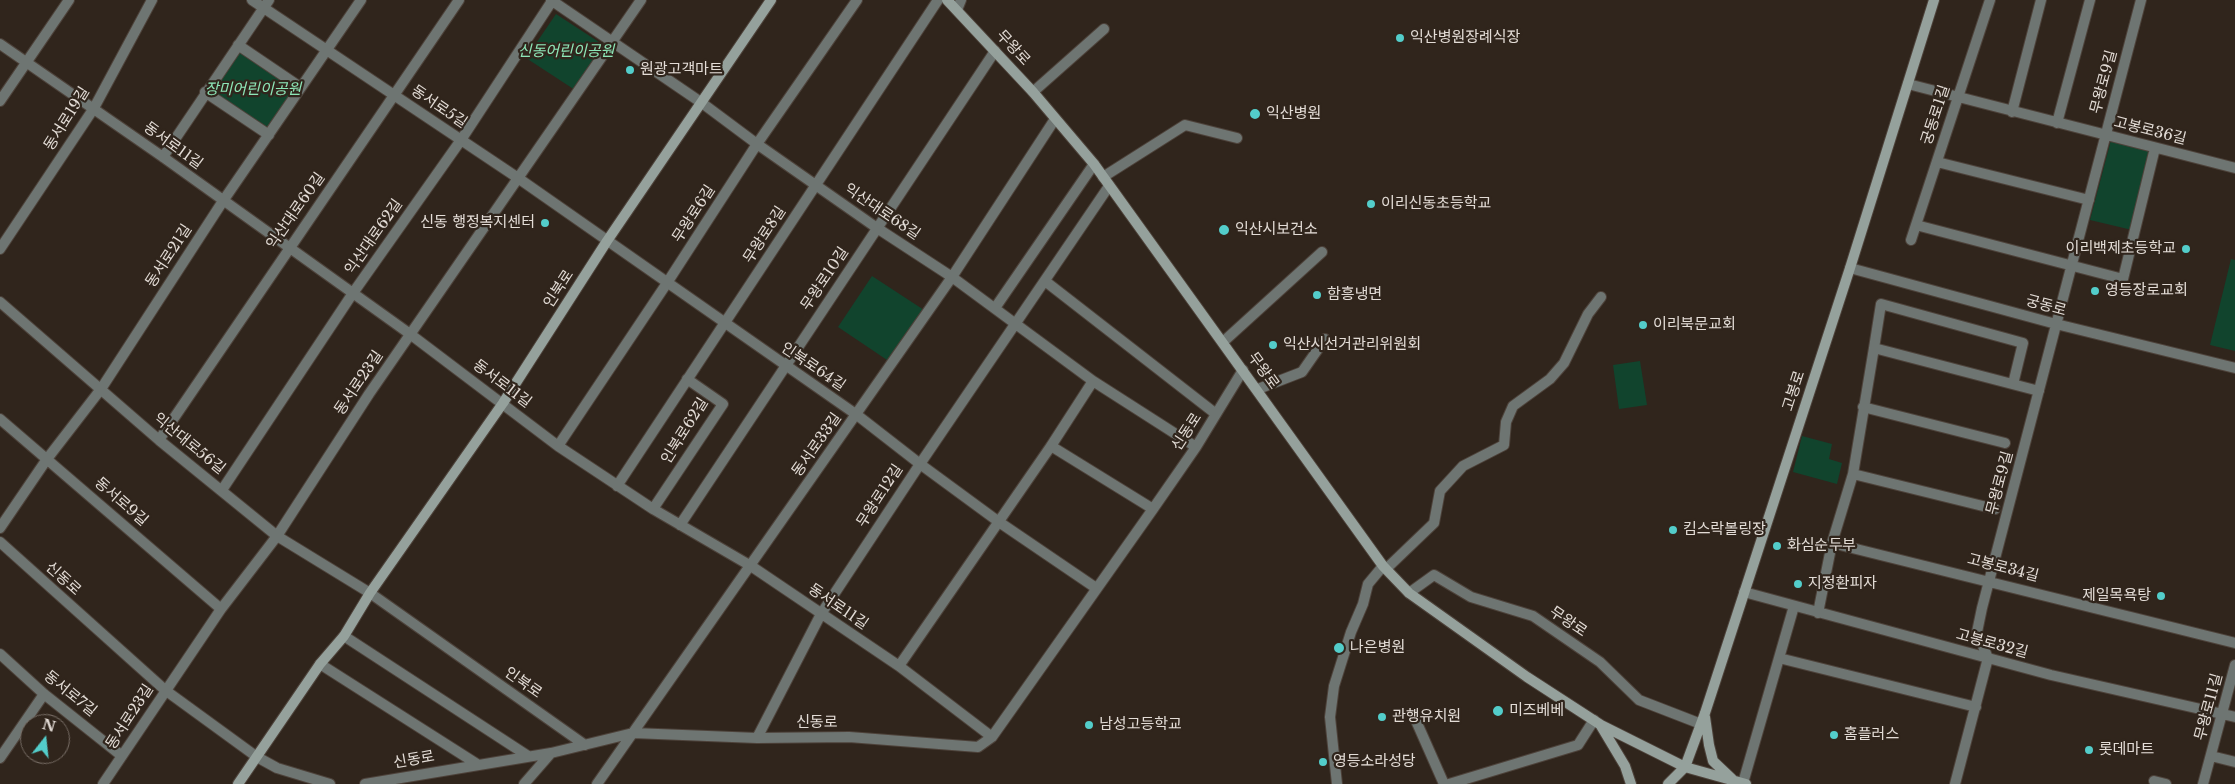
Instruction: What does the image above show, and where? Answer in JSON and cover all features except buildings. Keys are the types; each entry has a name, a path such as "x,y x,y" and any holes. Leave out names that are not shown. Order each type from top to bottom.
{"street":[{"path":"0,101 69,0"},
{"name":"동서로19길","path":"0,248 94,108 152,0"},
{"name":"동서로5길","path":"252,0 266,4 327,49 518,178 607,241"},
{"name":"동서로21길","path":"0,528 47,459 101,389 223,201 361,0"},
{"name":"익산대로60길","path":"159,440 459,0"},
{"name":"익산대로68길","path":"552,0 702,103 877,228 952,277 1094,381 1196,447"},
{"name":"익산대로62길","path":"222,490 353,293 461,140 552,0"},
{"name":"동서로23길","path":"103,784 221,609 278,536 410,334 641,0"},
{"name":"인북로","path":"238,784 320,664 344,636 370,593 503,403 607,241 771,0"},
{"name":"무왕로6길","path":"558,446 757,144 857,0"},
{"name":"무왕로8길","path":"617,486 938,0"},
{"name":"무왕로","path":"947,0 1033,92 1094,164 1258,389 1385,568 1409,593 1527,678 1597,723 1685,767 1744,784 1794,606"},
{"path":"957,10 961,0"},
{"name":"고봉로","path":"1668,784 1685,767 1705,713 1850,268 1934,0"},
{"name":"궁동로1길","path":"1911,240 1990,0"},
{"path":"2012,112 2041,0"},
{"path":"2057,123 2090,0"},
{"name":"무왕로9길","path":"1988,658 1976,632 2141,0"},
{"path":"163,156 266,4"},
{"path":"1033,92 1104,29"},
{"name":"동서로11길","path":"0,44 163,156 410,334 558,446 652,509 751,566 899,666 992,737"},
{"path":"238,45 300,87"},
{"name":"무왕로10길","path":"680,525 995,51"},
{"name":"고봉로36길","path":"1908,84 2235,168"},
{"path":"205,92 269,135"},
{"name":"동서로33길","path":"597,784 952,277 1055,119"},
{"path":"1106,181 1185,125 1237,138"},
{"path":"1916,225 2123,279 2155,148"},
{"path":"1937,162 2089,200"},
{"path":"995,308 1094,164"},
{"name":"무왕로12길","path":"757,738 821,614 920,464 1045,281 1106,181"},
{"name":"인북로64길","path":"607,241 856,415 999,522 1096,588"},
{"path":"1223,342 1322,252"},
{"name":"궁동로","path":"1850,268 2056,324 2235,368"},
{"path":"1045,281 1216,414"},
{"path":"1338,784 1330,717 1334,686 1351,632 1363,604 1368,584 1434,523 1440,491 1463,466 1504,446 1506,422 1513,406 1550,379 1564,363 1588,314 1601,297"},
{"name":"익산대로56길","path":"0,302 159,440 278,536 370,593"},
{"path":"1818,613 1832,543 1853,474 1881,304 2023,343 2013,384"},
{"path":"1258,389 1302,372 1325,339"},
{"path":"1874,348 2039,391"},
{"name":"신동로","path":"365,784 551,752 633,733 757,738 849,738 978,747 992,737 1153,509 1196,447 1243,370"},
{"name":"인북로62길","path":"652,509 723,404 688,379"},
{"path":"899,666 1094,381"},
{"path":"1863,407 2005,443"},
{"name":"동서로9길","path":"0,420 221,609"},
{"path":"1051,446 1153,509"},
{"path":"1853,474 1995,509"},
{"name":"신동로","path":"0,542 165,690 257,757 276,768 330,784"},
{"name":"고봉로34길","path":"1832,543 1990,580 2235,643"},
{"name":"무왕로","path":"1409,593 1434,575 1471,597 1534,616 1600,662 1639,700 1701,724"},
{"name":"고봉로32길","path":"1744,592 2051,675 2235,717"},
{"name":"인북로","path":"370,593 586,745"},
{"path":"344,636 528,756"},
{"name":"동서로7길","path":"0,654 44,694 122,756"},
{"path":"1779,658 1976,707"},
{"path":"1955,784 1988,658"},
{"path":"320,664 478,764"},
{"name":"무왕로11길","path":"2203,784 2235,665"},
{"path":"0,758 44,694"},
{"path":"1705,713 1713,761 1732,780"},
{"path":"1417,723 1444,784"},
{"path":"1449,784 1578,745 1597,723 1625,766 1631,784"},
{"path":"524,784 551,752"},
{"name":"무왕로11길","path":"2211,756 2235,762"},
{"path":"2154,781 2166,784"}],"green space":[{"name":"신동어린이공원","path":"556,14 605,46 575,90 526,58"},
{"name":"장미어린이공원","path":"239,49 297,88 268,130 210,91"},
{"path":"2111,140 2153,152 2132,230 2090,220"},
{"path":"2231,259 2235,260 2235,351 2210,345"},
{"path":"872,276 924,310 890,362 838,327"},
{"path":"1640,361 1647,405 1619,409 1613,365"},
{"path":"1802,436 1832,444 1829,459 1842,463 1837,484 1793,472"}],"place":[{"name":"익산병원장례식장","path":"1400,38"},
{"name":"원광고객마트","path":"630,70"},
{"name":"익산병원","path":"1255,114"},
{"name":"이리신동초등학교","path":"1371,204"},
{"name":"신동 행정복지센터","path":"545,223"},
{"name":"익산시보건소","path":"1224,230"},
{"name":"이리백제초등학교","path":"2186,249"},
{"name":"영등장로교회","path":"2095,291"},
{"name":"함흥냉면","path":"1317,295"},
{"name":"이리북문교회","path":"1643,325"},
{"name":"익산시선거관리위원회","path":"1273,345"},
{"name":"킴스락볼링장","path":"1673,530"},
{"name":"화심순두부","path":"1777,546"},
{"name":"지정환피자","path":"1798,584"},
{"name":"제일목욕탕","path":"2161,596"},
{"name":"나은병원","path":"1339,648"},
{"name":"미즈베베","path":"1498,711"},
{"name":"관행유치원","path":"1382,717"},
{"name":"남성고등학교","path":"1089,725"},
{"name":"홈플러스","path":"1834,735"},
{"name":"롯데마트","path":"2089,750"},
{"name":"영등소라성당","path":"1323,762"}]}
